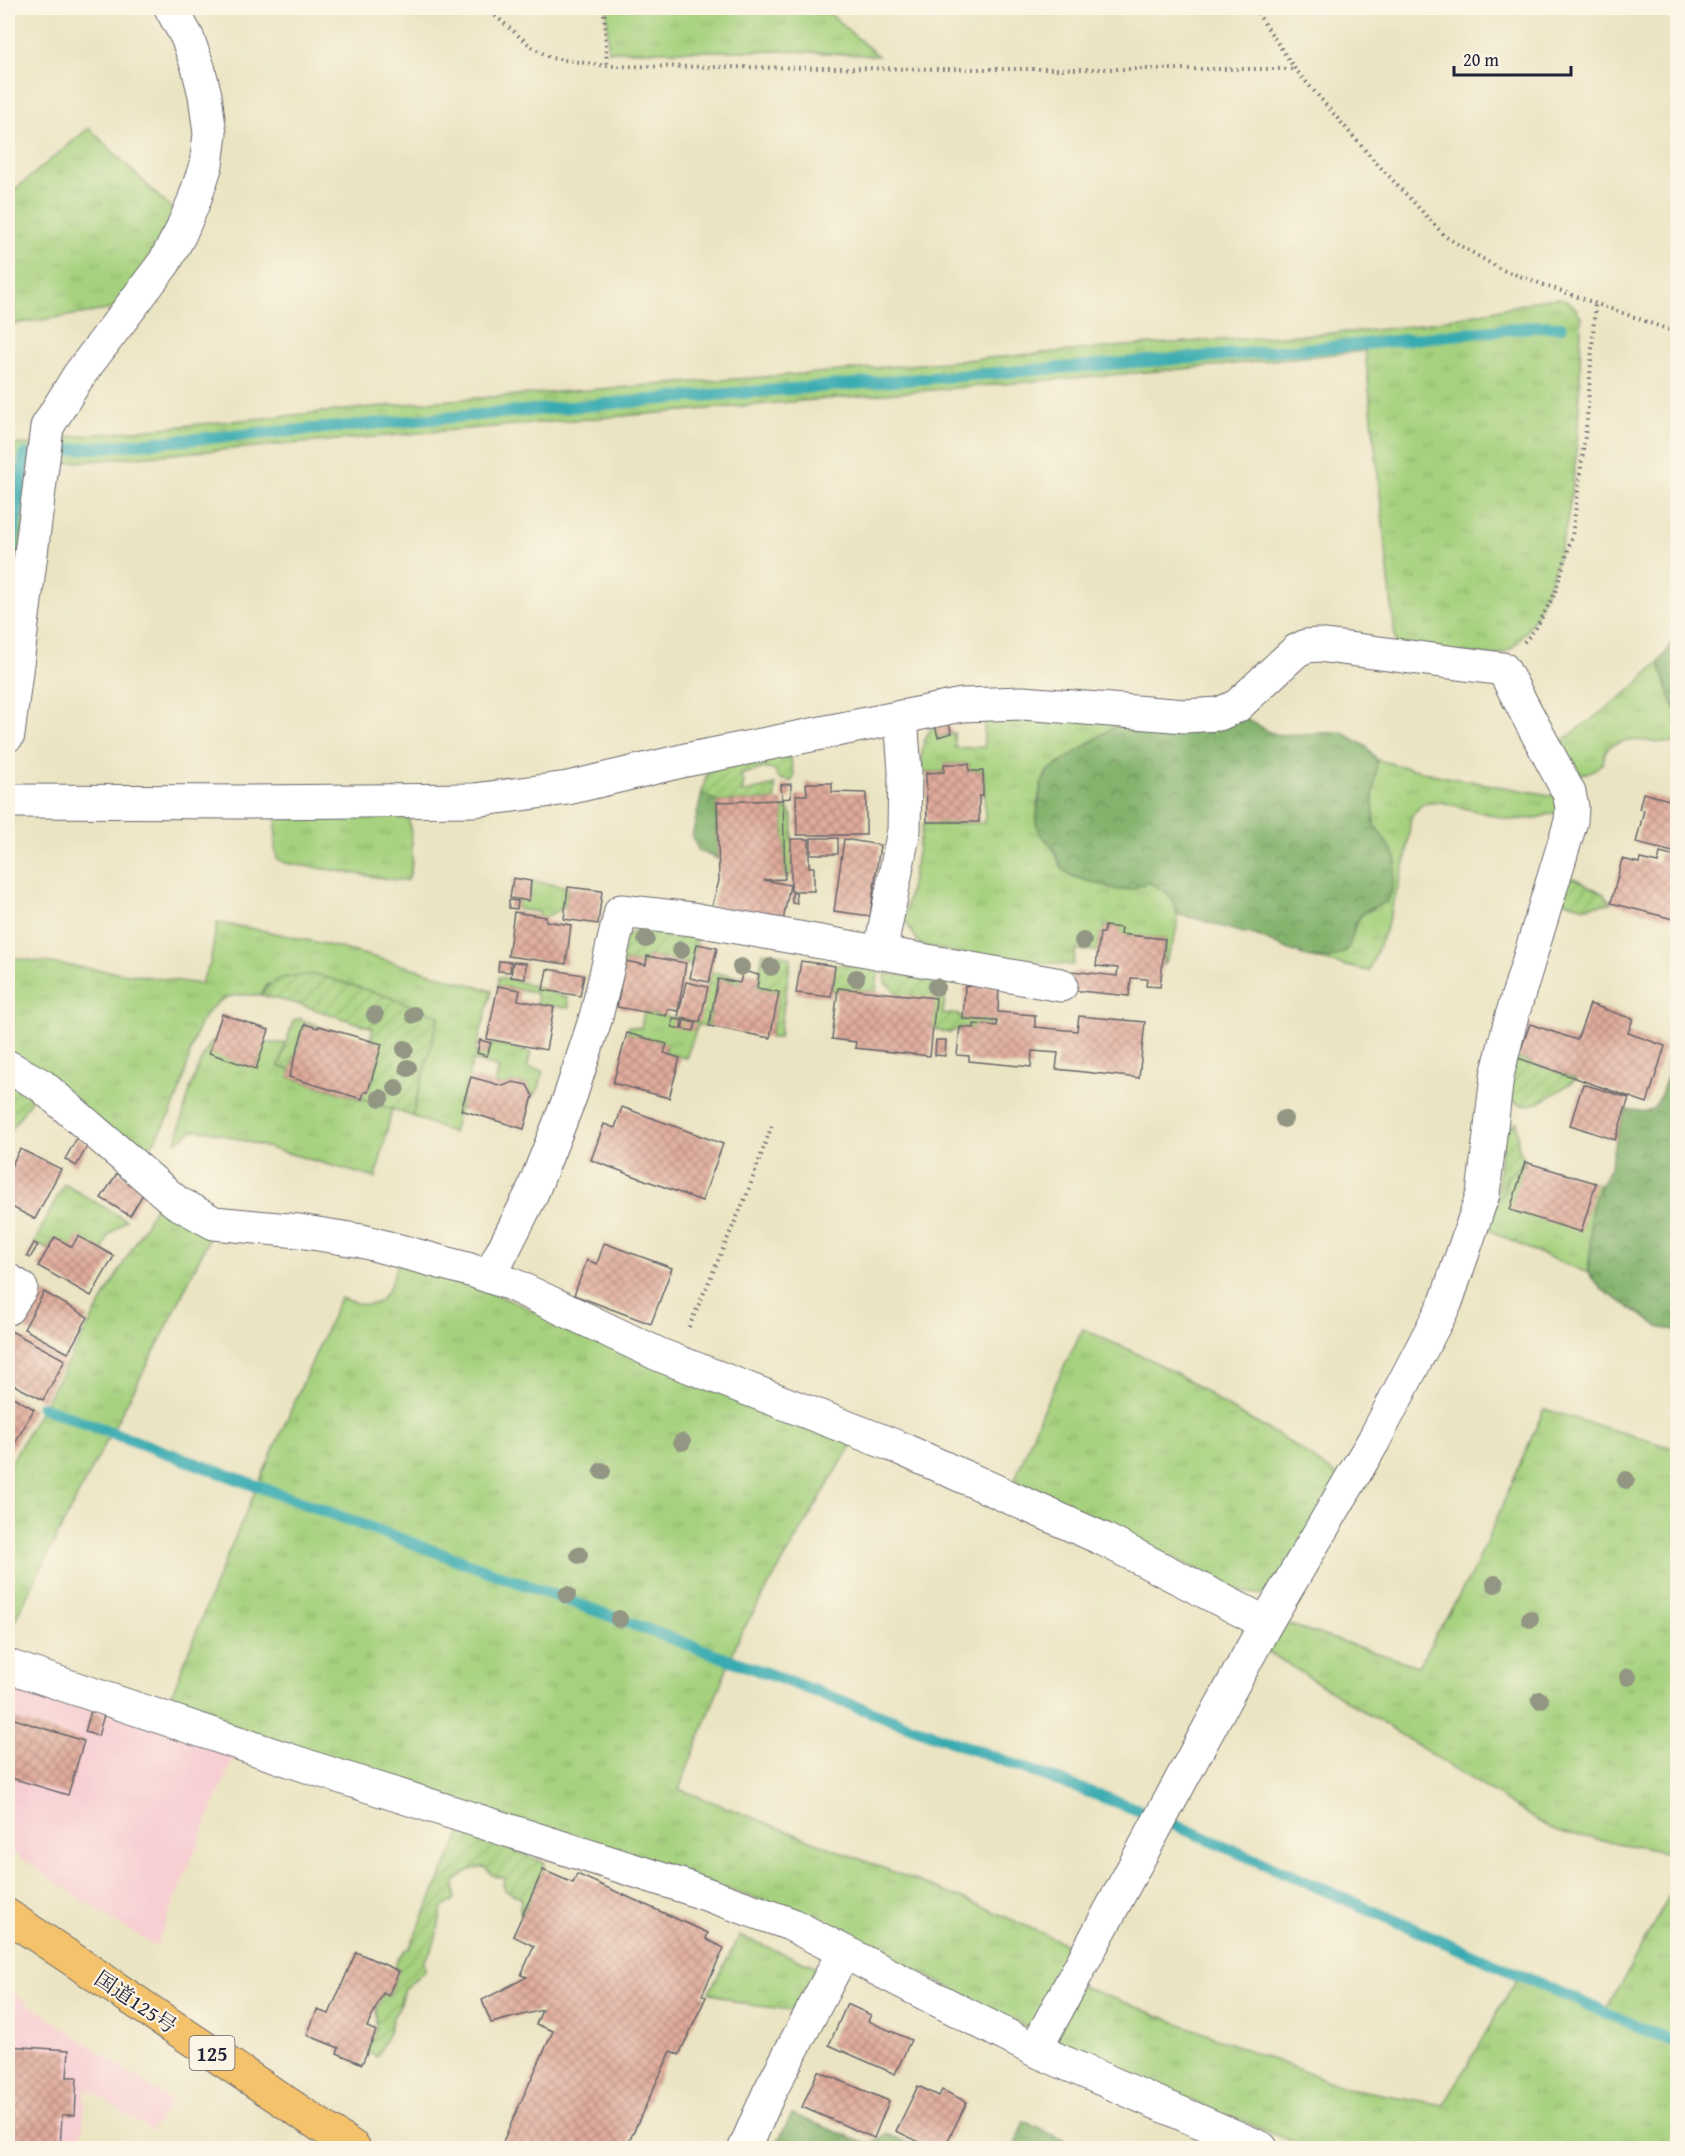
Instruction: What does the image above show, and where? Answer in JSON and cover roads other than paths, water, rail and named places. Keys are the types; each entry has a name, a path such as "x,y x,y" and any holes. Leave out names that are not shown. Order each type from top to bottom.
{"highway":[{"name":"国道125号","path":"8,1916 354,2148"}],"street":[{"path":"8,735 47,428 79,375 164,263 189,212 206,165 210,134 205,95 187,37 171,8"},
{"path":"8,801 474,800 568,788 686,760 962,705 1023,703 1185,716 1218,714 1237,706 1296,651 1306,646 1318,645 1503,669 1555,764 1569,793 1572,807 1571,821 1511,1019 1497,1076 1484,1194 1446,1302 1373,1442 1266,1623 1035,2050"},
{"path":"880,952 904,830 905,771 900,717"},
{"path":"490,1276 531,1195 570,1097 596,1017 621,911 692,919 1061,985"},
{"path":"8,1067 41,1085 176,1202 214,1223 299,1231 362,1241 512,1284 674,1361 895,1446 1103,1539 1266,1623"},
{"path":"8,1280 21,1288 8,1308"},
{"path":"8,1666 312,1768 686,1887 790,1924 1035,2050 1261,2148"},
{"path":"745,2148 770,2093 843,1953"}],"waterway":[{"path":"67,450 687,397 1355,345 1541,326 1561,327"},
{"path":"8,571 25,454"},
{"path":"42,1407 1141,1811"},
{"path":"1173,1824 1678,2044"}]}
